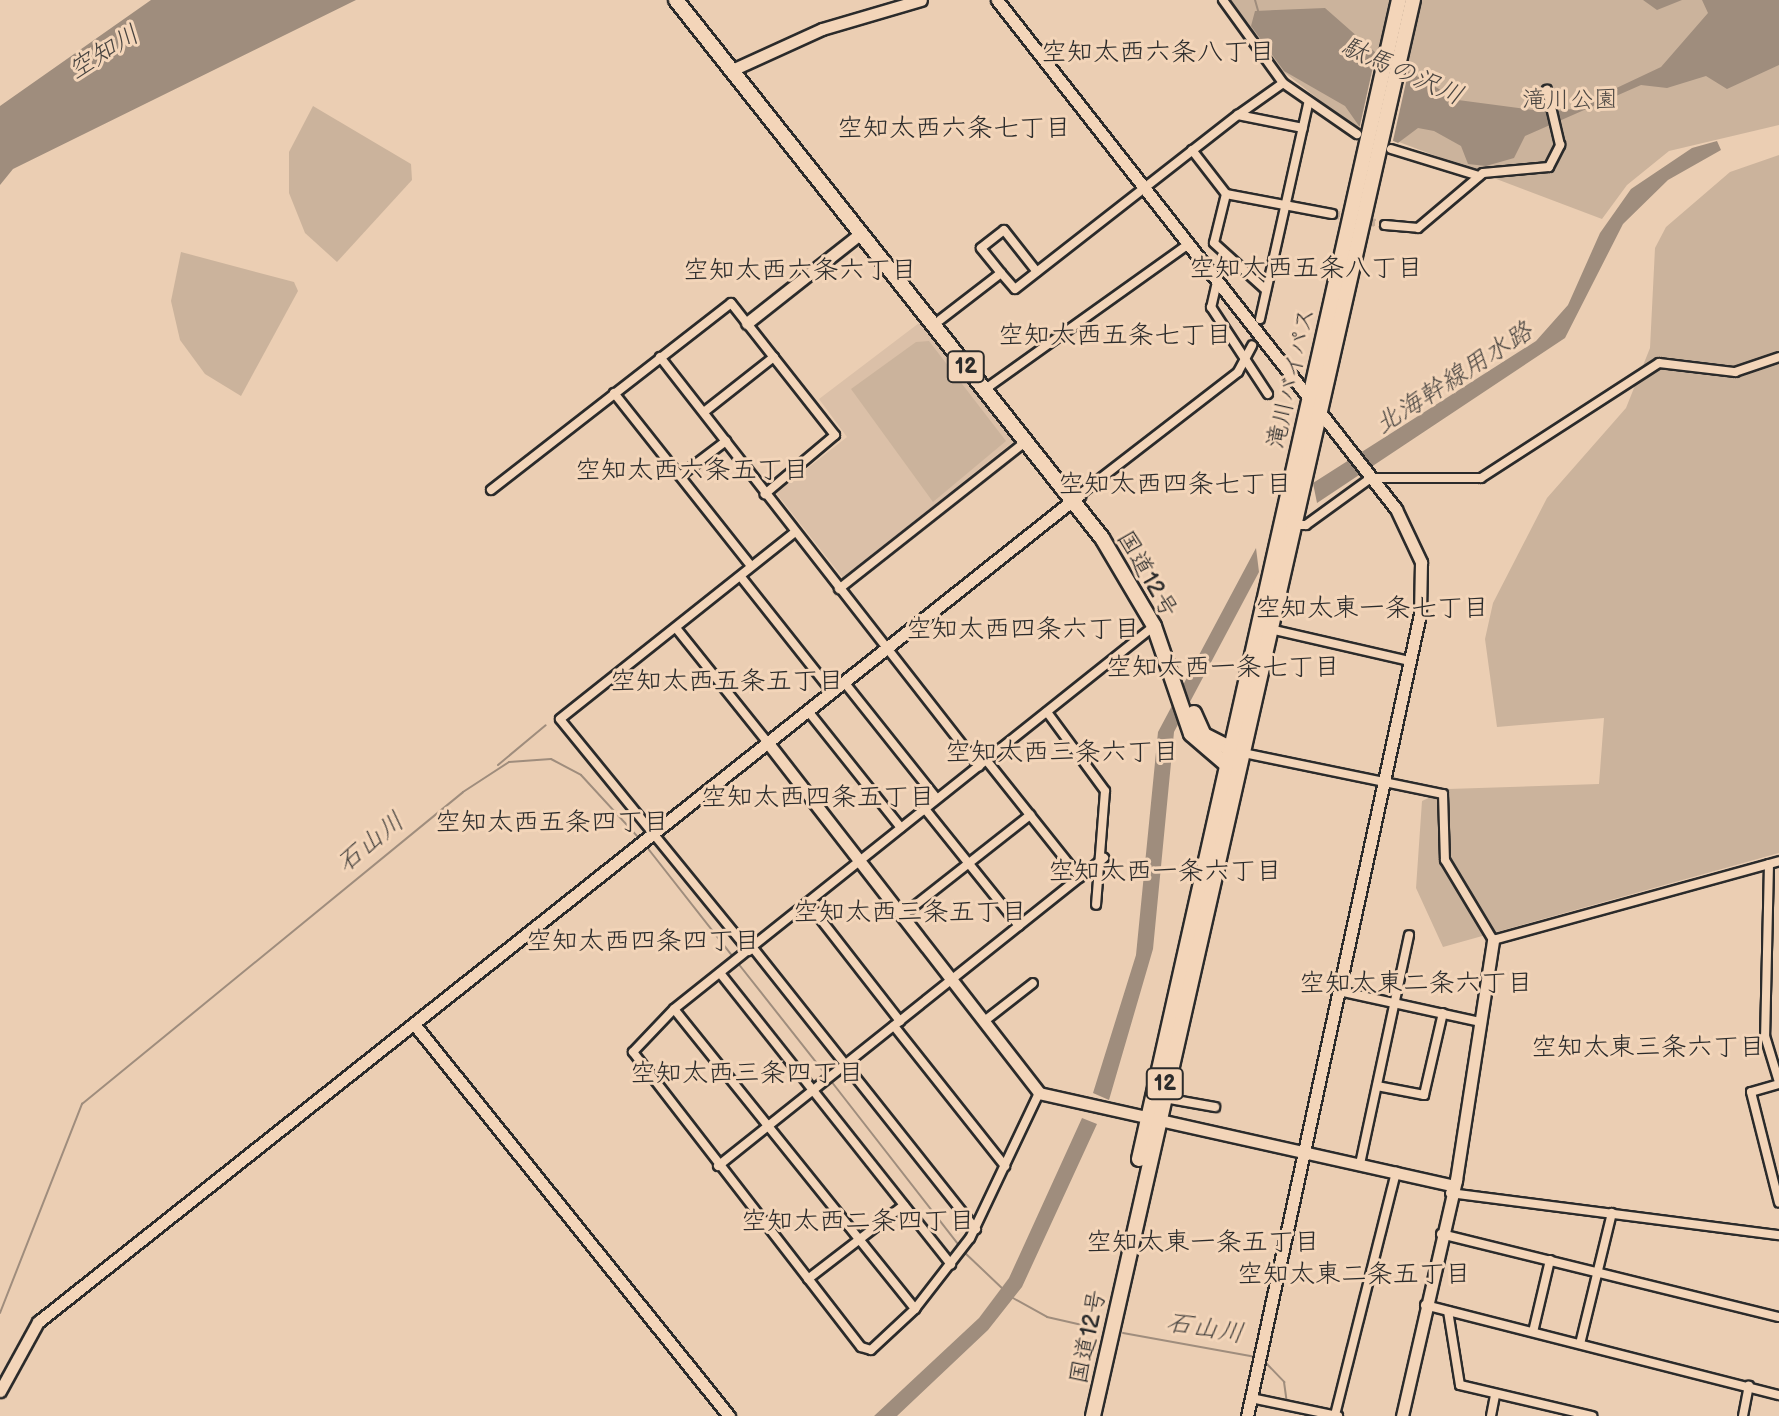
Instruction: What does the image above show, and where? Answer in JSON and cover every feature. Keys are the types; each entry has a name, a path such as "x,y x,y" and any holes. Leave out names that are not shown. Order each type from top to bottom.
{"highway":[{"name":"国道12号","path":"676,0 725,54"},
{"name":"国道12号","path":"687,0 736,68 991,385 1144,587 1178,676 1199,745 1234,756"},
{"name":"滝川バイパス","path":"1234,756 1374,139 1399,0"},
{"name":"滝川バイパス","path":"1374,139 1413,0"},
{"name":"国道12号","path":"736,68 1025,442 1076,497 1154,626 1178,676"},
{"name":"滝川バイパス","path":"1264,627 1293,525 1314,405"},
{"name":"国道12号","path":"1093,1416 1152,1121 1162,1098 1234,756"},
{"name":"国道12号","path":"1084,1416 1234,756"}],"street":[{"path":"736,68 822,29 921,0"},
{"path":"997,0 1369,476 1408,528 1421,562 1410,661 1247,1416"},
{"path":"1223,0 1283,83 1308,104 1374,139 1479,176 1549,167 1558,159 1547,90"},
{"path":"1037,272 1004,230 981,248 1015,289 1283,83"},
{"path":"1260,319 1308,104"},
{"path":"1238,115 1303,128"},
{"path":"1192,150 1226,194 1332,214"},
{"path":"1385,225 1418,228 1479,176"},
{"path":"1226,194 1214,243 1266,290"},
{"path":"747,323 861,233"},
{"path":"991,385 1187,245"},
{"path":"940,320 1001,273"},
{"path":"1217,282 1211,307 1268,394"},
{"path":"491,490 731,303 835,435 765,494"},
{"path":"0,1391 38,1322 1245,363 1252,346"},
{"path":"660,357 885,649 1030,815 1080,878"},
{"path":"704,412 774,357"},
{"path":"1293,525 1306,525 1369,476 1466,482 1659,363 1735,372 1779,357"},
{"path":"614,393 751,566"},
{"path":"680,476 726,441"},
{"path":"839,589 1025,442"},
{"path":"794,533 560,719 652,836 844,1065 976,1229"},
{"path":"741,577 832,692"},
{"path":"1039,1093 976,1229 915,1309 871,1350 808,1279 635,1061 636,1042 1154,626"},
{"path":"1264,627 1410,661"},
{"path":"676,628 955,978 1039,1093 1152,1121 1396,1172 1450,1189 1779,1235"},
{"path":"844,682 937,799"},
{"path":"808,711 901,828"},
{"path":"1047,712 1102,782 1104,858 1096,905"},
{"path":"1234,756 1443,794 1445,860 1493,940 1450,1189 1402,1416"},
{"path":"925,809 1019,926"},
{"path":"903,915 1030,815"},
{"path":"718,1166 1104,858"},
{"path":"1493,940 1779,861"},
{"path":"1769,864 1765,1036 1779,1083 1751,1092 1779,1203"},
{"path":"808,903 1005,1166"},
{"path":"1360,1164 1409,935"},
{"path":"720,973 951,1264"},
{"path":"987,1019 1033,983"},
{"path":"1339,991 1480,1022"},
{"path":"674,1009 915,1309"},
{"path":"1377,1086 1424,1095 1443,1013"},
{"path":"414,1024 729,1416"},
{"path":"1162,1098 1215,1107"},
{"path":"1251,1398 1337,1416 1396,1172"},
{"path":"808,1279 904,1205"},
{"path":"1580,1344 1612,1213"},
{"path":"1440,1234 1779,1317"},
{"path":"1533,1332 1550,1260"},
{"path":"1424,1305 1779,1395"},
{"path":"1448,1311 1460,1385 1547,1411 1592,1416"},
{"path":"1743,1416 1749,1386"},
{"path":"1491,1416 1495,1395"}],"shaded area":[{"path":"923,320 1018,438 843,578 776,493 847,437 819,399"}],"green space":[{"name":"滝川公園","path":"1231,0 1779,0 1779,125 1669,151 1627,185 1602,219 1349,123 1267,59"},
{"path":"313,106 411,164 412,180 337,262 305,233 289,193 289,152"},
{"path":"1779,155 1779,853 1443,947 1416,888 1422,801 1448,789 1599,784 1604,718 1497,727 1485,639 1493,603 1547,498 1626,408 1650,348 1655,248 1666,227 1730,172"},
{"path":"181,252 294,282 298,291 241,396 205,374 180,340 171,301"},
{"path":"929,341 1006,441 933,502 851,389 916,342"}],"water":[{"name":"空知川","path":"151,0 356,0 13,169 0,185 0,106"},
{"path":"1643,0 1682,0 1657,10"},
{"path":"1702,0 1779,0 1779,65 1727,89 1706,76 1667,88 1641,85 1525,136 1514,158 1486,166 1468,164 1461,146 1434,131 1418,128 1398,143 1359,126 1345,106 1284,71 1251,26 1255,11 1325,8 1375,52 1458,100 1549,112 1572,109 1661,67 1708,13"},
{"path":"1717,141 1721,150 1668,180 1623,224 1565,338 1317,503 1313,483 1536,341 1568,305 1600,233 1631,189 1692,148"},
{"path":"1256,548 1259,572 1174,732 1153,949 1109,1100 1093,1093 1136,955 1158,732"},
{"path":"1082,1118 1097,1124 1022,1287 988,1330 897,1416 874,1416 979,1318 1009,1278"}],"pier":[{"path":"1377,49 1409,69 1392,145 1359,130"}],"waterway":[{"name":"駄馬の沢川","path":"1255,0 1259,14"},
{"path":"498,765 546,725"},
{"name":"石山川","path":"0,1313 82,1104 463,792 509,762 551,759 581,775 639,838"},
{"name":"石山川","path":"646,846 733,957"},
{"name":"石山川","path":"737,962 827,1076"},
{"name":"石山川","path":"831,1081 960,1247"},
{"name":"石山川","path":"964,1252 1003,1289"},
{"path":"1013,1298 1047,1317 1091,1327"},
{"name":"石山川","path":"1123,1333 1256,1357"},
{"name":"石山川","path":"1265,1362 1284,1382 1287,1403"}],"tunnel":[{"path":"1332,214 1385,225"},
{"path":"1252,346 1260,319"}],"district":[{"name":"空知太西六条八丁目","path":"1158,53"},
{"name":"空知太西六条七丁目","path":"954,129"},
{"name":"空知太西五条八丁目","path":"1306,269"},
{"name":"空知太西六条六丁目","path":"800,271"},
{"name":"空知太西五条七丁目","path":"1115,336"},
{"name":"空知太西六条五丁目","path":"692,471"},
{"name":"空知太西四条七丁目","path":"1175,485"},
{"name":"空知太東一条七丁目","path":"1372,609"},
{"name":"空知太西四条六丁目","path":"1023,630"},
{"name":"空知太西一条七丁目","path":"1223,668"},
{"name":"空知太西五条五丁目","path":"727,682"},
{"name":"空知太西三条六丁目","path":"1062,753"},
{"name":"空知太西四条五丁目","path":"818,798"},
{"name":"空知太西五条四丁目","path":"552,823"},
{"name":"空知太西一条六丁目","path":"1165,872"},
{"name":"空知太西三条五丁目","path":"910,913"},
{"name":"空知太西四条四丁目","path":"643,942"},
{"name":"空知太東二条六丁目","path":"1416,984"},
{"name":"空知太東三条六丁目","path":"1648,1048"},
{"name":"空知太西三条四丁目","path":"747,1074"},
{"name":"空知太西二条四丁目","path":"858,1222"},
{"name":"空知太東一条五丁目","path":"1203,1243"},
{"name":"空知太東二条五丁目","path":"1354,1275"}],"water label":[{"name":"北海幹線用水路","path":"1454,379"}]}
